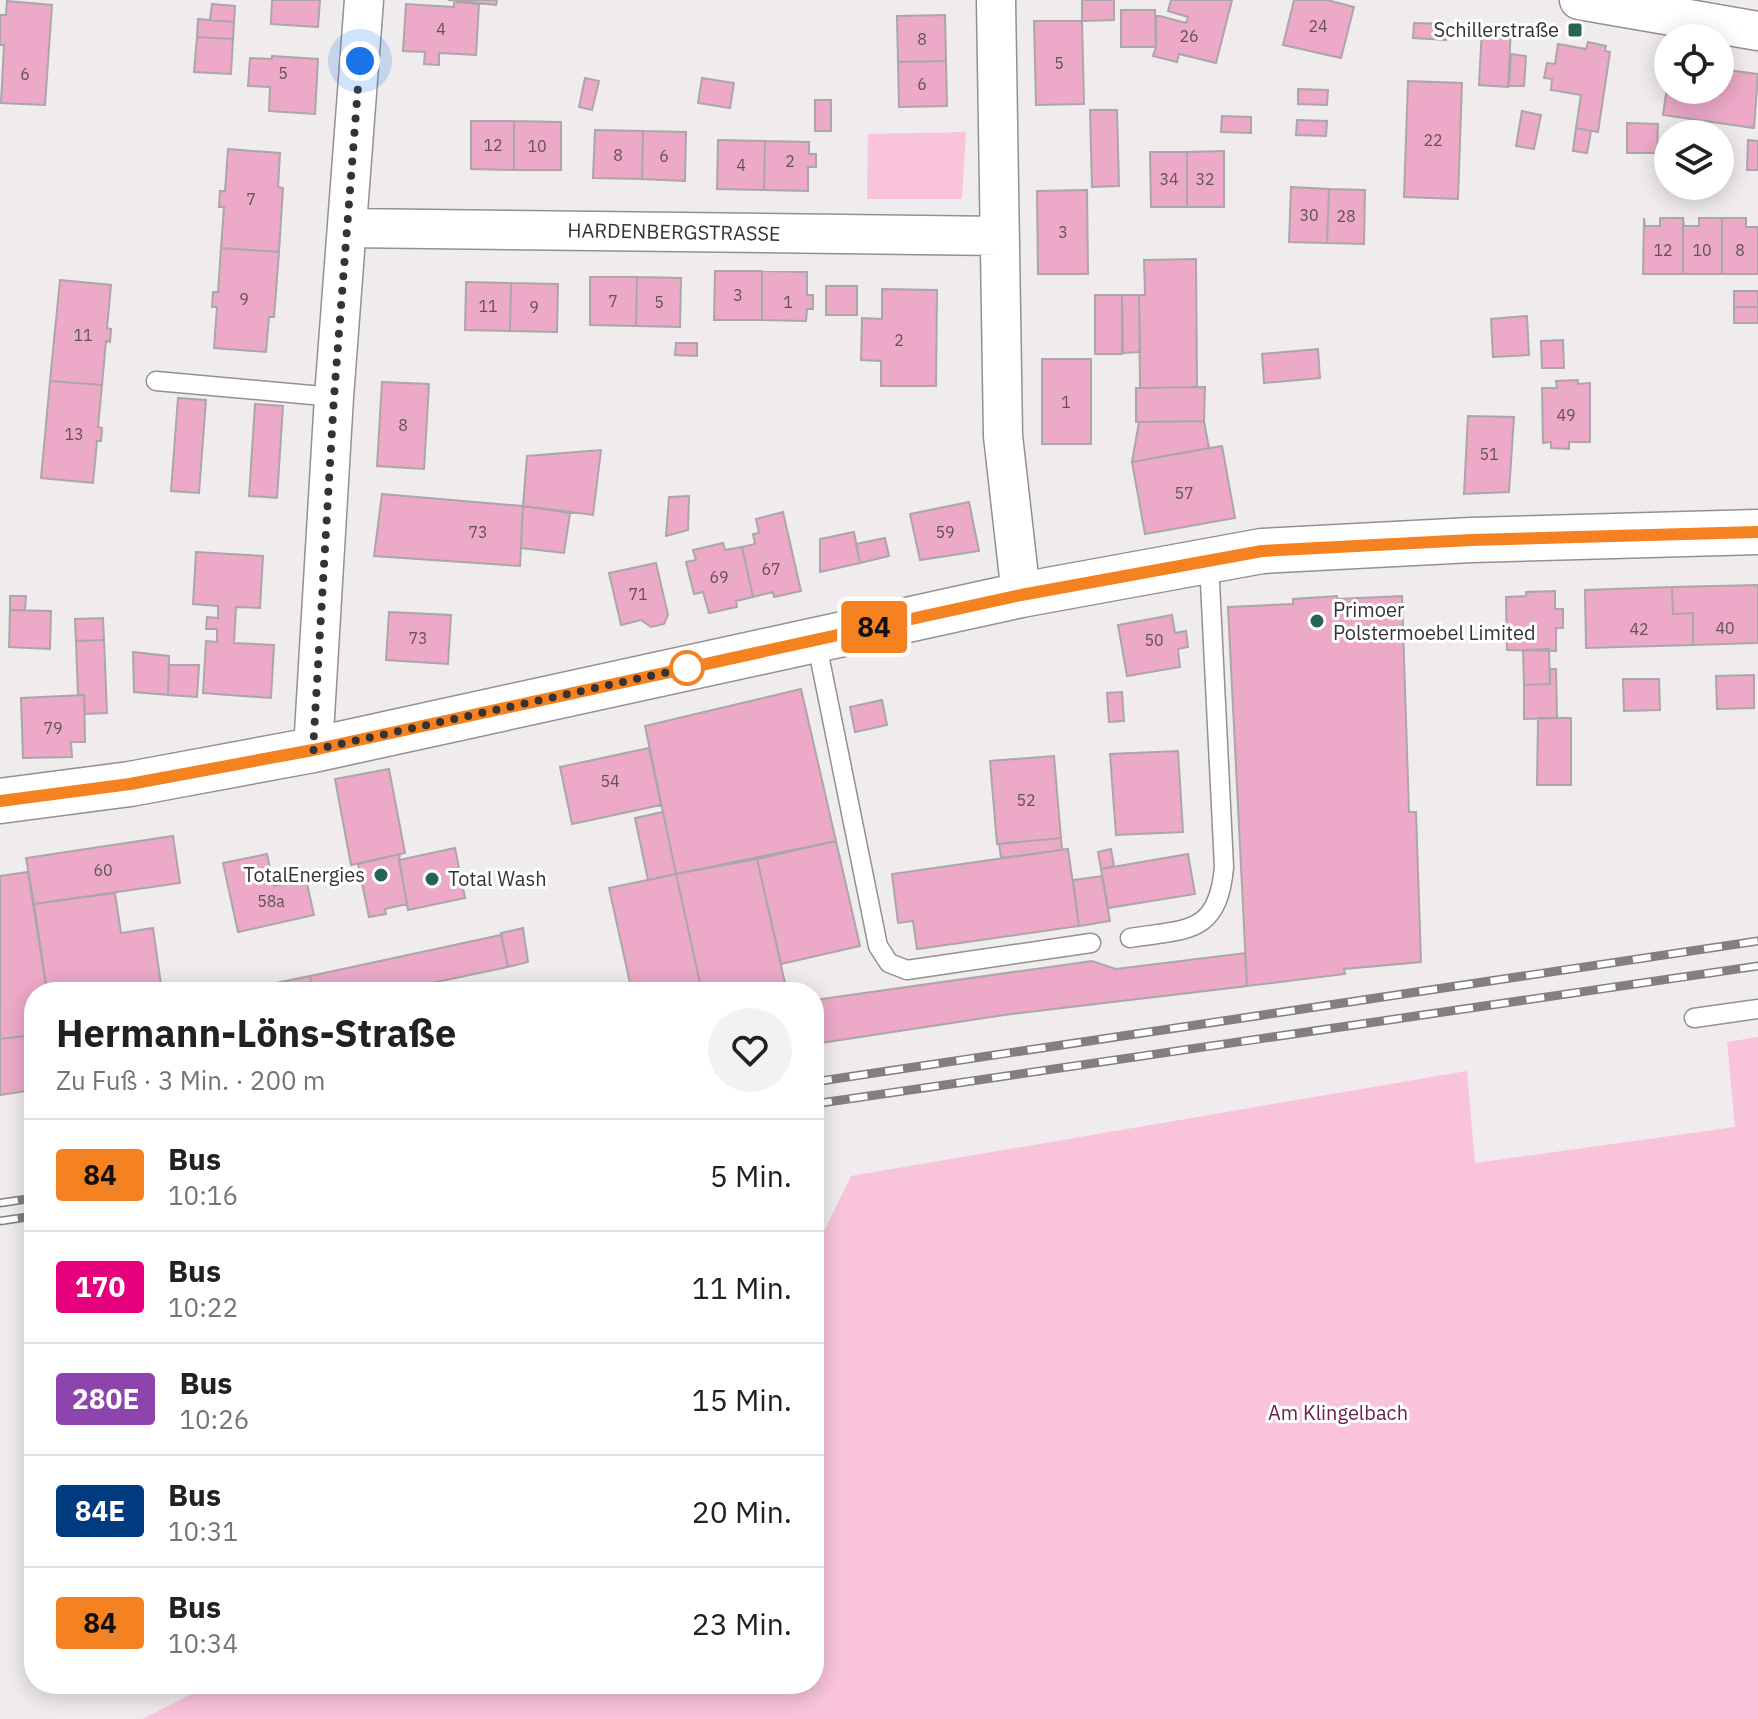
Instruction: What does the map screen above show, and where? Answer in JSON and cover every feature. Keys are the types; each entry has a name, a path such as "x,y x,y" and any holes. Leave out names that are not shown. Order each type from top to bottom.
{"main road":[{"path":"0,801 130,784 313,750 1021,595 1262,551 1329,546 1758,532"}],"street":[{"path":"313,750 334,397 364,0"},
{"path":"996,0 1003,436 1021,595"},
{"path":"1579,0 1758,31"},
{"name":"HARDENBERGSTRASSE","path":"347,228 1000,236"}],"lane":[{"path":"156,381 334,397"},
{"path":"1130,938 1185,929 1210,916 1221,894 1224,867 1209,562"},
{"path":"816,640 866,897 878,946 889,963 907,970 1091,943"},
{"path":"1694,1018 1758,1009"}],"green space":[{"path":"966,132 962,199 867,199 868,134"},
{"name":"Am Klingelbach","path":"1758,1037 1758,1719 143,1719 191,1694 824,1694 824,1231 851,1176 1467,1071 1475,1163 1735,1127 1727,1042"}],"building":[{"path":"272,0 320,0 318,27 271,24"},
{"path":"448,0 497,0 496,5"},
{"path":"1082,0 1114,0 1114,20 1082,21"},
{"path":"1171,0 1232,0 1216,63 1179,54 1177,62 1153,56 1156,15 1186,23 1188,17 1168,11"},
{"path":"1294,0 1327,0 1354,7 1341,58 1283,45"},
{"path":"7,1 52,5 45,105 1,103 4,45 0,45 0,15 6,15"},
{"path":"454,2 479,4 476,55 439,53 439,65 424,64 425,52 403,51 406,4 454,7"},
{"path":"212,4 235,6 234,22 210,20"},
{"path":"1121,10 1155,10 1156,47 1121,47"},
{"path":"945,15 946,61 898,62 897,16"},
{"path":"198,19 234,22 233,39 197,37"},
{"path":"1034,21 1082,21 1084,104 1036,105"},
{"path":"1414,23 1446,24 1446,40 1413,38"},
{"path":"1482,28 1511,29 1508,87 1479,85"},
{"path":"197,37 233,39 231,74 194,72"},
{"path":"1588,42 1606,46 1605,51 1610,52 1598,132 1576,128 1581,95 1551,90 1552,79 1544,78 1547,63 1555,64 1558,44 1586,49"},
{"path":"1511,54 1526,56 1524,86 1509,86"},
{"path":"272,56 318,59 315,114 269,111 270,87 248,86 250,58 272,59"},
{"path":"946,61 947,106 899,107 898,62"},
{"path":"1734,71 1758,74 1754,128 1734,125 1734,120 1698,120 1663,115 1665,104 1734,104"},
{"path":"585,78 599,81 592,110 579,107"},
{"path":"702,78 734,83 730,108 698,103"},
{"path":"1408,81 1462,83 1458,199 1404,197"},
{"path":"1298,89 1328,90 1327,105 1298,104"},
{"path":"815,100 831,100 831,131 815,131"},
{"path":"1090,110 1117,110 1119,186 1092,187"},
{"path":"1522,111 1541,115 1534,149 1516,146"},
{"path":"1222,116 1251,117 1251,133 1221,132"},
{"path":"1297,120 1327,121 1326,136 1296,135"},
{"path":"471,121 514,121 514,170 471,169"},
{"path":"514,121 561,122 561,170 514,170"},
{"path":"1627,123 1654,124 1654,153 1627,153"},
{"path":"1576,128 1591,131 1587,153 1573,151"},
{"path":"595,130 643,131 642,179 593,178"},
{"path":"643,131 686,132 685,181 642,179"},
{"path":"718,140 765,141 764,190 717,189"},
{"path":"1748,140 1758,141 1758,170 1747,170"},
{"path":"765,141 809,142 809,154 816,154 816,167 808,167 808,191 764,190"},
{"path":"228,149 280,153 278,187 283,188 279,252 221,248 224,207 219,207 220,191 225,191"},
{"path":"1224,151 1224,207 1187,207 1187,152"},
{"path":"1150,152 1187,152 1187,207 1151,207"},
{"path":"1291,187 1329,189 1327,243 1289,242"},
{"path":"1329,189 1365,190 1364,244 1327,243"},
{"path":"1087,190 1088,274 1038,274 1037,191"},
{"path":"1644,218 1645,226 1660,226 1660,218 1683,218 1683,274 1643,274"},
{"path":"1683,218 1684,226 1699,226 1699,218 1722,218 1722,274 1683,274"},
{"path":"1722,218 1746,218 1746,227 1758,227 1758,274 1722,274"},
{"path":"221,248 279,252 274,317 269,317 266,352 214,348 217,307 212,307 213,292 218,292"},
{"path":"1196,259 1197,387 1140,388 1139,295 1145,295 1144,260"},
{"path":"715,271 762,271 762,320 714,320"},
{"path":"762,271 807,272 807,295 813,295 813,309 807,309 806,321 762,320"},
{"path":"590,277 637,277 636,326 590,325"},
{"path":"637,277 681,278 680,327 636,326"},
{"path":"60,280 111,285 107,328 111,329 110,342 106,341 102,385 50,381"},
{"path":"466,282 511,283 510,331 465,330"},
{"path":"511,283 558,284 557,332 510,331"},
{"path":"826,286 857,286 857,315 826,315"},
{"path":"882,289 937,290 936,386 881,386 881,361 861,360 862,318 882,319"},
{"path":"1734,291 1758,291 1758,307 1734,307"},
{"path":"1095,295 1122,295 1122,354 1095,354"},
{"path":"1122,295 1139,295 1140,352 1123,353"},
{"path":"1734,307 1758,307 1758,323 1734,323"},
{"path":"1527,316 1529,355 1493,357 1491,319"},
{"path":"1563,340 1564,368 1542,368 1541,341"},
{"path":"676,343 697,343 697,356 675,355"},
{"path":"1318,349 1320,378 1264,383 1262,354"},
{"path":"1042,359 1091,359 1091,444 1042,444"},
{"path":"1578,380 1578,384 1590,383 1590,442 1569,442 1569,449 1551,448 1551,442 1543,443 1542,388 1557,388 1556,381"},
{"path":"50,381 102,385 98,427 102,428 101,441 97,441 93,483 41,478"},
{"path":"382,382 429,384 424,469 377,466"},
{"path":"1205,387 1204,421 1136,422 1136,388"},
{"path":"178,398 206,400 199,493 171,491"},
{"path":"255,404 283,406 277,498 249,496"},
{"path":"1468,416 1514,417 1509,492 1464,494"},
{"path":"1204,421 1209,448 1132,462 1139,422"},
{"path":"1222,446 1235,518 1145,534 1132,462"},
{"path":"601,450 593,515 523,506 527,456"},
{"path":"382,494 523,506 520,566 374,556"},
{"path":"689,496 688,530 666,536 669,497"},
{"path":"969,502 979,551 920,560 910,514"},
{"path":"523,506 570,513 564,553 521,548"},
{"path":"783,512 801,591 774,597 773,592 753,597 742,547 755,544 753,534 759,533 756,519"},
{"path":"854,532 860,563 820,572 820,539"},
{"path":"885,538 889,556 860,563 856,544"},
{"path":"723,543 725,550 742,547 753,597 736,601 737,607 709,613 703,592 694,594 686,562 696,560 693,550"},
{"path":"196,552 263,556 260,608 236,607 234,643 274,645 271,698 203,693 206,641 217,642 217,629 206,629 207,617 218,618 218,606 193,604"},
{"path":"656,563 668,615 664,624 651,627 641,620 621,625 609,573"},
{"path":"1758,585 1758,643 1693,645 1693,613 1673,614 1672,587"},
{"path":"1672,587 1673,614 1693,613 1693,645 1586,648 1585,590"},
{"path":"1555,591 1555,609 1563,609 1563,628 1556,628 1556,651 1507,650 1506,597 1526,596 1526,592"},
{"path":"10,596 26,596 25,610 10,610"},
{"path":"1337,596 1337,599 1402,596 1409,812 1416,812 1421,962 1344,969 1345,974 1247,986 1228,607 1293,604 1293,599"},
{"path":"10,610 51,611 50,649 9,647"},
{"path":"389,612 451,615 448,664 386,660"},
{"path":"1172,615 1175,633 1186,631 1188,647 1178,649 1180,667 1127,676 1118,625"},
{"path":"103,618 104,640 76,641 75,619"},
{"path":"104,640 107,713 85,714 84,695 78,695 76,641"},
{"path":"1549,649 1550,684 1524,685 1523,650"},
{"path":"133,652 169,656 168,695 134,692"},
{"path":"169,665 199,665 197,697 168,695"},
{"path":"1550,669 1556,669 1557,718 1524,719 1524,685 1550,684"},
{"path":"1754,675 1754,708 1717,709 1716,676"},
{"path":"1623,679 1659,679 1660,710 1624,711"},
{"path":"801,689 836,841 676,874 645,726"},
{"path":"1122,692 1124,721 1109,722 1107,693"},
{"path":"84,695 85,742 71,742 72,757 23,758 21,698"},
{"path":"882,700 887,725 855,732 850,707"},
{"path":"1538,718 1571,718 1571,785 1537,785"},
{"path":"649,748 661,805 572,824 560,767"},
{"path":"1178,751 1183,832 1116,835 1110,754"},
{"path":"1054,756 1061,838 997,844 990,761"},
{"path":"389,769 405,853 351,865 335,779"},
{"path":"663,812 676,874 648,880 635,818"},
{"path":"173,836 180,883 34,904 26,858"},
{"path":"1061,838 1062,850 1001,858 999,844"},
{"path":"836,841 860,946 781,964 757,859"},
{"name":"Total Wash","path":"455,848 465,898 408,910 399,860"},
{"path":"1068,849 1079,926 917,949 913,921 898,923 892,874"},
{"path":"1111,849 1114,866 1101,869 1098,852"},
{"path":"267,854 274,886 306,879 314,915 238,932 223,863"},
{"name":"TotalEnergies","path":"400,854 407,904 385,909 386,914 369,917 358,864"},
{"path":"1188,854 1195,894 1108,908 1101,869"},
{"path":"757,859 785,982 700,982 676,874"},
{"path":"28,872 45,982 24,982 24,1036 0,1039 0,876"},
{"path":"676,874 700,982 630,982 609,888"},
{"path":"1102,876 1110,921 1079,926 1073,880"},
{"path":"115,893 121,933 153,928 161,982 46,982 34,904"},
{"path":"523,928 528,962 508,967 501,933"},
{"path":"501,935 508,967 437,982 311,982 310,976"},
{"path":"1245,953 1247,986 1004,1015 824,1042 824,999 1092,961 1116,969"},
{"path":"310,976 311,982 281,982"},
{"path":"24,1036 24,1091 0,1095 0,1039"}],"railway":[{"path":"824,1081 1758,941"},
{"path":"824,1103 1758,966"},
{"path":"0,1203 24,1199"},
{"path":"0,1221 24,1217"}],"bus line":[{"name":"84","path":"0,801 130,784 313,750 1021,595 1262,551 1471,540 1758,532"}],"place":[{"name":"Schillerstraße","path":"1575,30"},
{"name":"Primoer Polstermoebel Limited","path":"1317,621"},
{"name":"TotalEnergies","path":"381,875"},
{"name":"Total Wash","path":"432,879"}],"route":[{"path":"360,61 334,397 313,750 691,667 687,668"}]}
